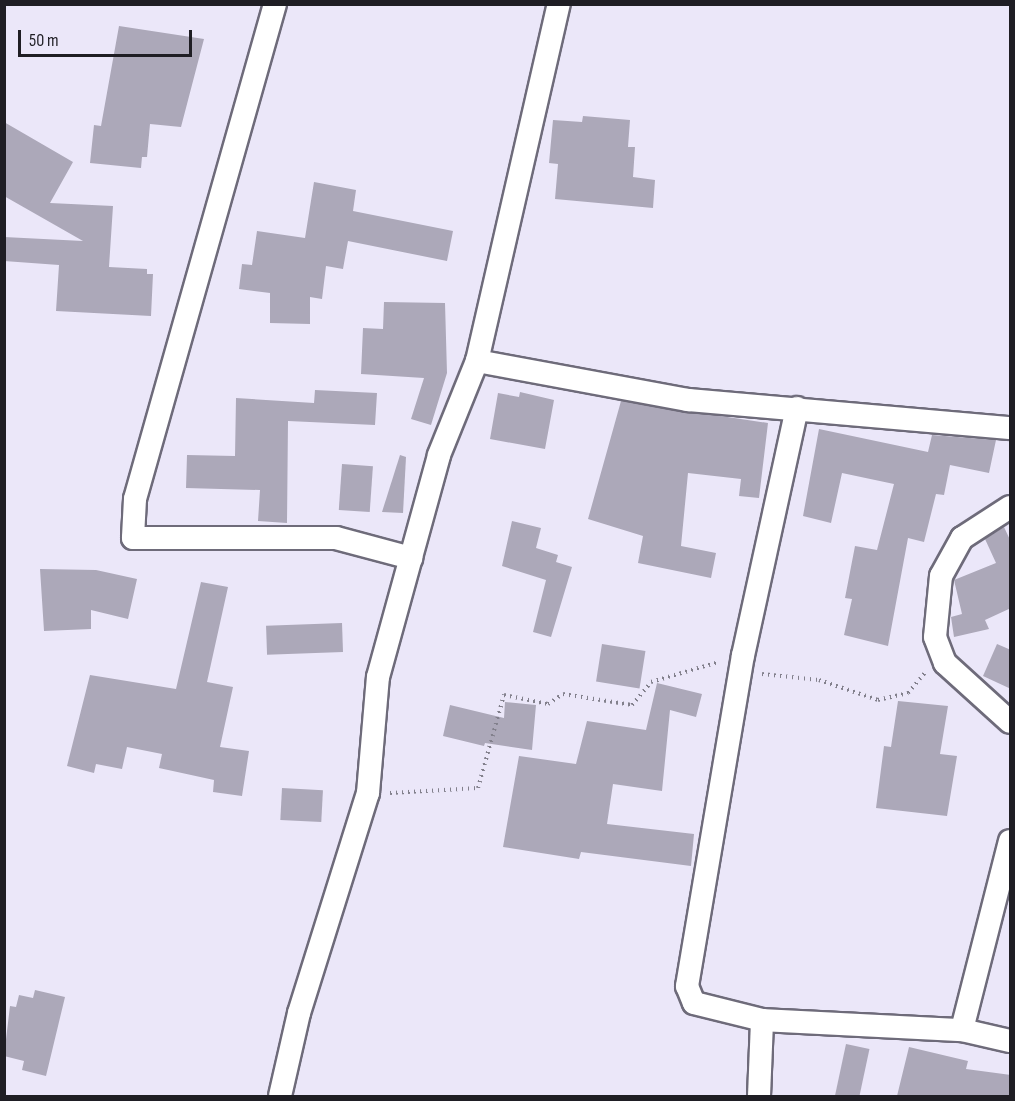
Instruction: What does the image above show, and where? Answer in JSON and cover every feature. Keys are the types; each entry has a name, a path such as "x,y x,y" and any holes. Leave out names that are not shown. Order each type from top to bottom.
{"street":[{"path":"275,4 135,499 133,538 336,538 411,558"},
{"path":"280,1096 299,1013 368,793 378,677 439,454 477,361 559,4"},
{"path":"477,361 688,400 1011,428"},
{"path":"797,408 742,663 687,986 694,1003 762,1020 962,1030 1011,1041"},
{"path":"1011,507 962,538 941,576 935,637 945,663 1011,722"},
{"path":"962,1030 1011,841"},
{"path":"759,1096 762,1020"}],"path":[{"path":"368,793 478,788 504,695 548,704 563,694 632,705 651,682 742,663 819,681 878,700 893,700 908,693 920,676 945,663"}],"building":[{"path":"119,26 204,39 181,127 150,124 147,157 142,157 141,168 90,163 94,125 101,126"},
{"path":"583,116 630,120 628,147 635,147 633,177 655,180 653,208 555,199 558,164 549,163 553,120 582,122"},
{"path":"4,122 73,162 50,203 113,206 109,267 147,269 147,274 153,274 151,316 56,311 59,265 4,261 4,237 83,241 4,196"},
{"path":"314,182 356,190 353,211 453,231 447,261 348,241 343,269 326,266 322,299 310,297 310,324 270,323 270,293 239,289 242,264 252,265 257,231 305,238"},
{"path":"384,302 445,303 447,373 431,425 411,419 424,378 361,374 363,328 383,329"},
{"path":"315,390 377,393 375,425 288,421 287,523 258,521 260,490 186,488 187,455 235,456 236,398 314,403"},
{"path":"520,392 554,400 545,449 490,439 498,393 519,397"},
{"path":"621,401 768,423 759,498 739,496 741,479 688,473 681,546 716,553 711,578 638,563 643,536 588,519"},
{"path":"819,429 928,452 932,435 996,440 989,473 950,465 944,495 936,494 924,542 908,538 888,646 844,635 852,599 845,598 855,546 877,550 894,484 842,473 831,523 803,516"},
{"path":"400,455 406,457 403,513 382,512"},
{"path":"342,464 373,466 370,512 339,510"},
{"path":"512,521 541,528 536,548 558,555 556,562 572,567 551,637 533,632 546,580 502,566"},
{"path":"1004,527 1011,542 1011,608 985,620 989,629 954,637 951,617 962,614 954,580 996,563 985,539"},
{"path":"40,569 96,570 137,579 128,619 91,610 91,629 44,631"},
{"path":"201,582 228,587 207,682 233,687 220,747 249,751 242,796 213,792 214,780 159,768 162,754 127,747 122,769 96,764 94,773 67,766 90,675 176,689"},
{"path":"342,623 343,652 267,655 266,626"},
{"path":"602,644 645,651 640,688 596,682"},
{"path":"997,644 1011,650 1011,689 983,676"},
{"path":"657,683 702,694 696,717 670,710 662,791 613,784 607,824 694,834 691,866 581,852 579,859 503,847 519,756 576,764 587,721 646,730"},
{"path":"898,701 948,706 940,754 957,756 947,816 876,808 884,746 891,747"},
{"path":"505,702 536,705 532,750 485,743 484,746 443,736 450,705 504,718"},
{"path":"282,788 323,790 321,822 280,820"},
{"path":"35,990 65,997 46,1076 22,1070 24,1061 4,1056 10,1006 16,1007 19,995 33,998"},
{"path":"846,1044 869,1049 859,1096 835,1096"},
{"path":"909,1047 968,1061 966,1069 1011,1075 1009,1096 897,1096"}]}
